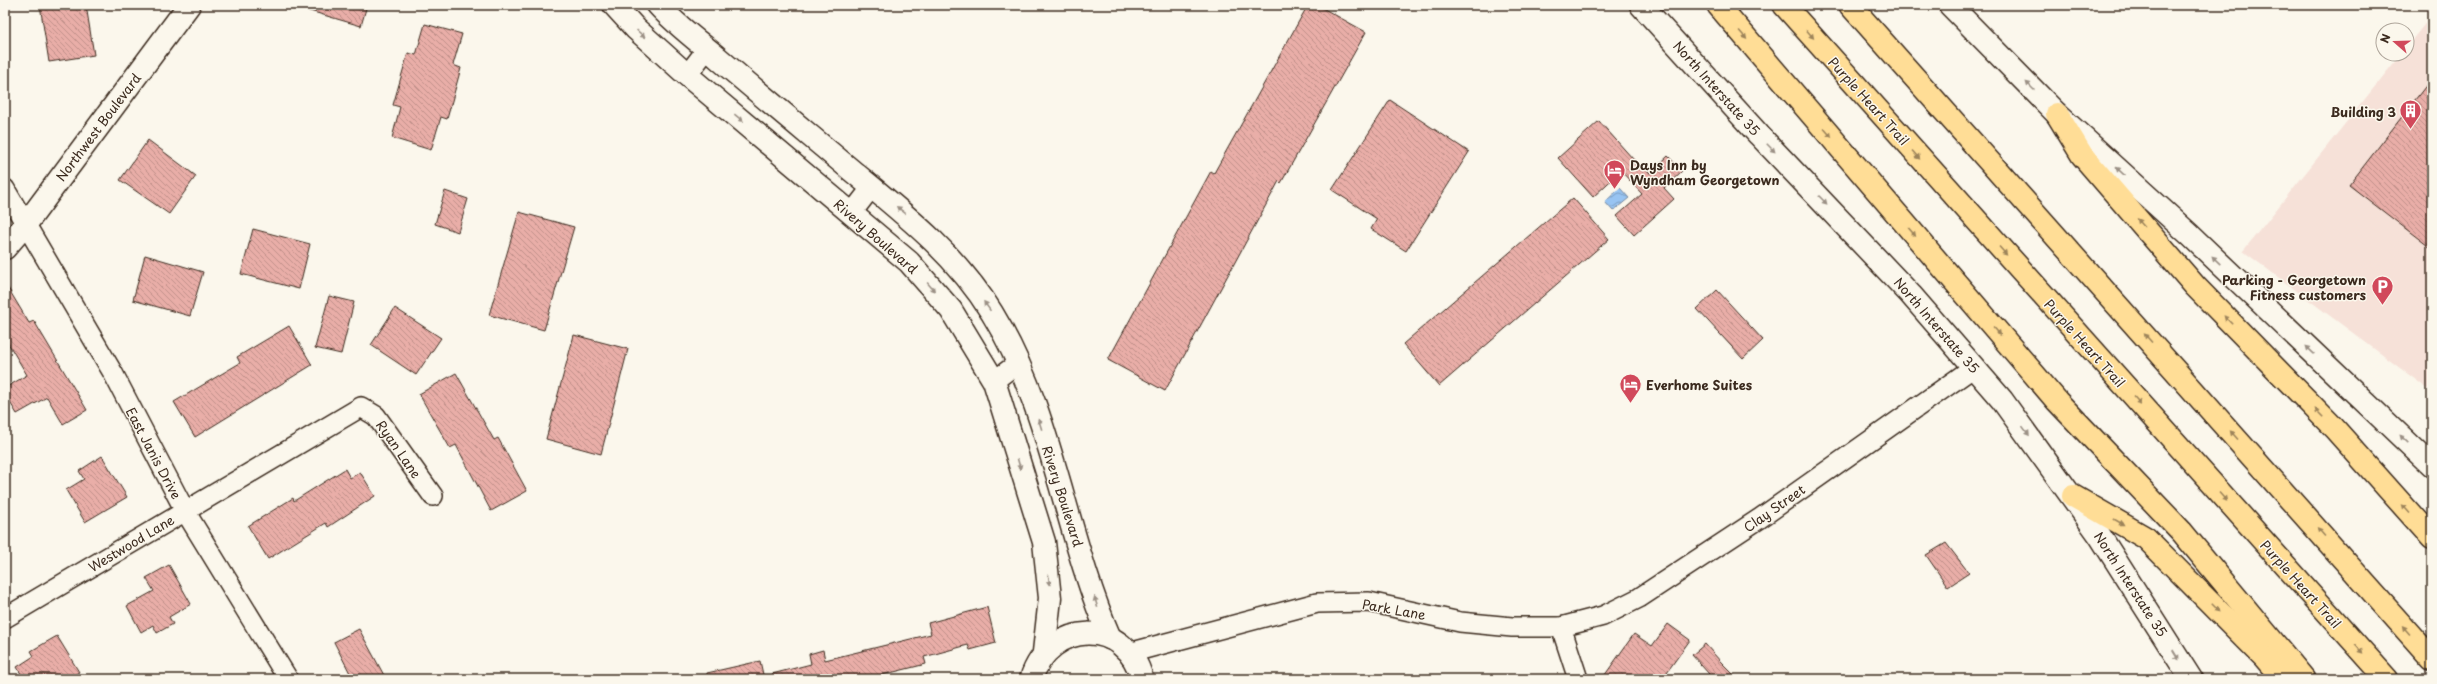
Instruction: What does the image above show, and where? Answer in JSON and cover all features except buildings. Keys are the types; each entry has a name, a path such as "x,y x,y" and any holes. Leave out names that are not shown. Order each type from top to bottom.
{"highway":[{"path":"1718,5 2057,401 2182,532 2304,679"},
{"name":"Purple Heart Trail","path":"1784,5 2387,679"},
{"path":"1850,5 2432,659"},
{"path":"2057,114 2082,155 2195,286 2334,428 2432,538"},
{"path":"2073,496 2146,538 2265,658 2283,679"}],"street":[{"name":"Northwest Boulevard","path":"5,248 26,224 189,5"},
{"name":"Rivery Boulevard","path":"614,5 636,29 687,75 909,262 951,310 994,381 1044,542 1050,598 1044,652"},
{"name":"Rivery Boulevard","path":"658,5 707,49 872,187 909,216 969,280 992,312 1019,362 1074,529 1099,613 1110,638"},
{"name":"North Interstate 35","path":"1642,5 1759,135 1868,247 2012,412 2073,496 2191,679"},
{"path":"1950,5 2057,114 2190,235 2432,466"},
{"path":"687,75 707,49"},
{"path":"851,214 872,187"},
{"name":"East Janis Drive","path":"5,189 113,373 185,511 288,679"},
{"path":"994,381 1019,362"},
{"name":"Clay Street","path":"1561,627 1603,616 1638,598 1759,519 1974,367"},
{"name":"Westwood Lane","path":"5,618 361,407"},
{"name":"Ryan Lane","path":"361,407 376,416 432,496"},
{"name":"Park Lane","path":"1129,653 1317,604 1369,602 1460,622 1512,627 1561,627"},
{"path":"1561,627 1578,679"},
{"path":"1031,679 1035,665 1044,652 1068,636 1080,633 1110,638 1129,653 1136,663 1142,679"}],"shaded area":[{"path":"2432,15 2432,392 2243,251 2395,62 2415,62 2415,36"}],"water":[{"path":"1620,188 1629,198 1613,211 1605,202"}],"place":[{"name":"Building 3","path":"2411,130"},
{"name":"Days Inn by Wyndham Georgetown","path":"1614,190"},
{"name":"Parking - Georgetown Fitness customers","path":"2382,306"},
{"name":"Everhome Suites","path":"1631,404"}]}
